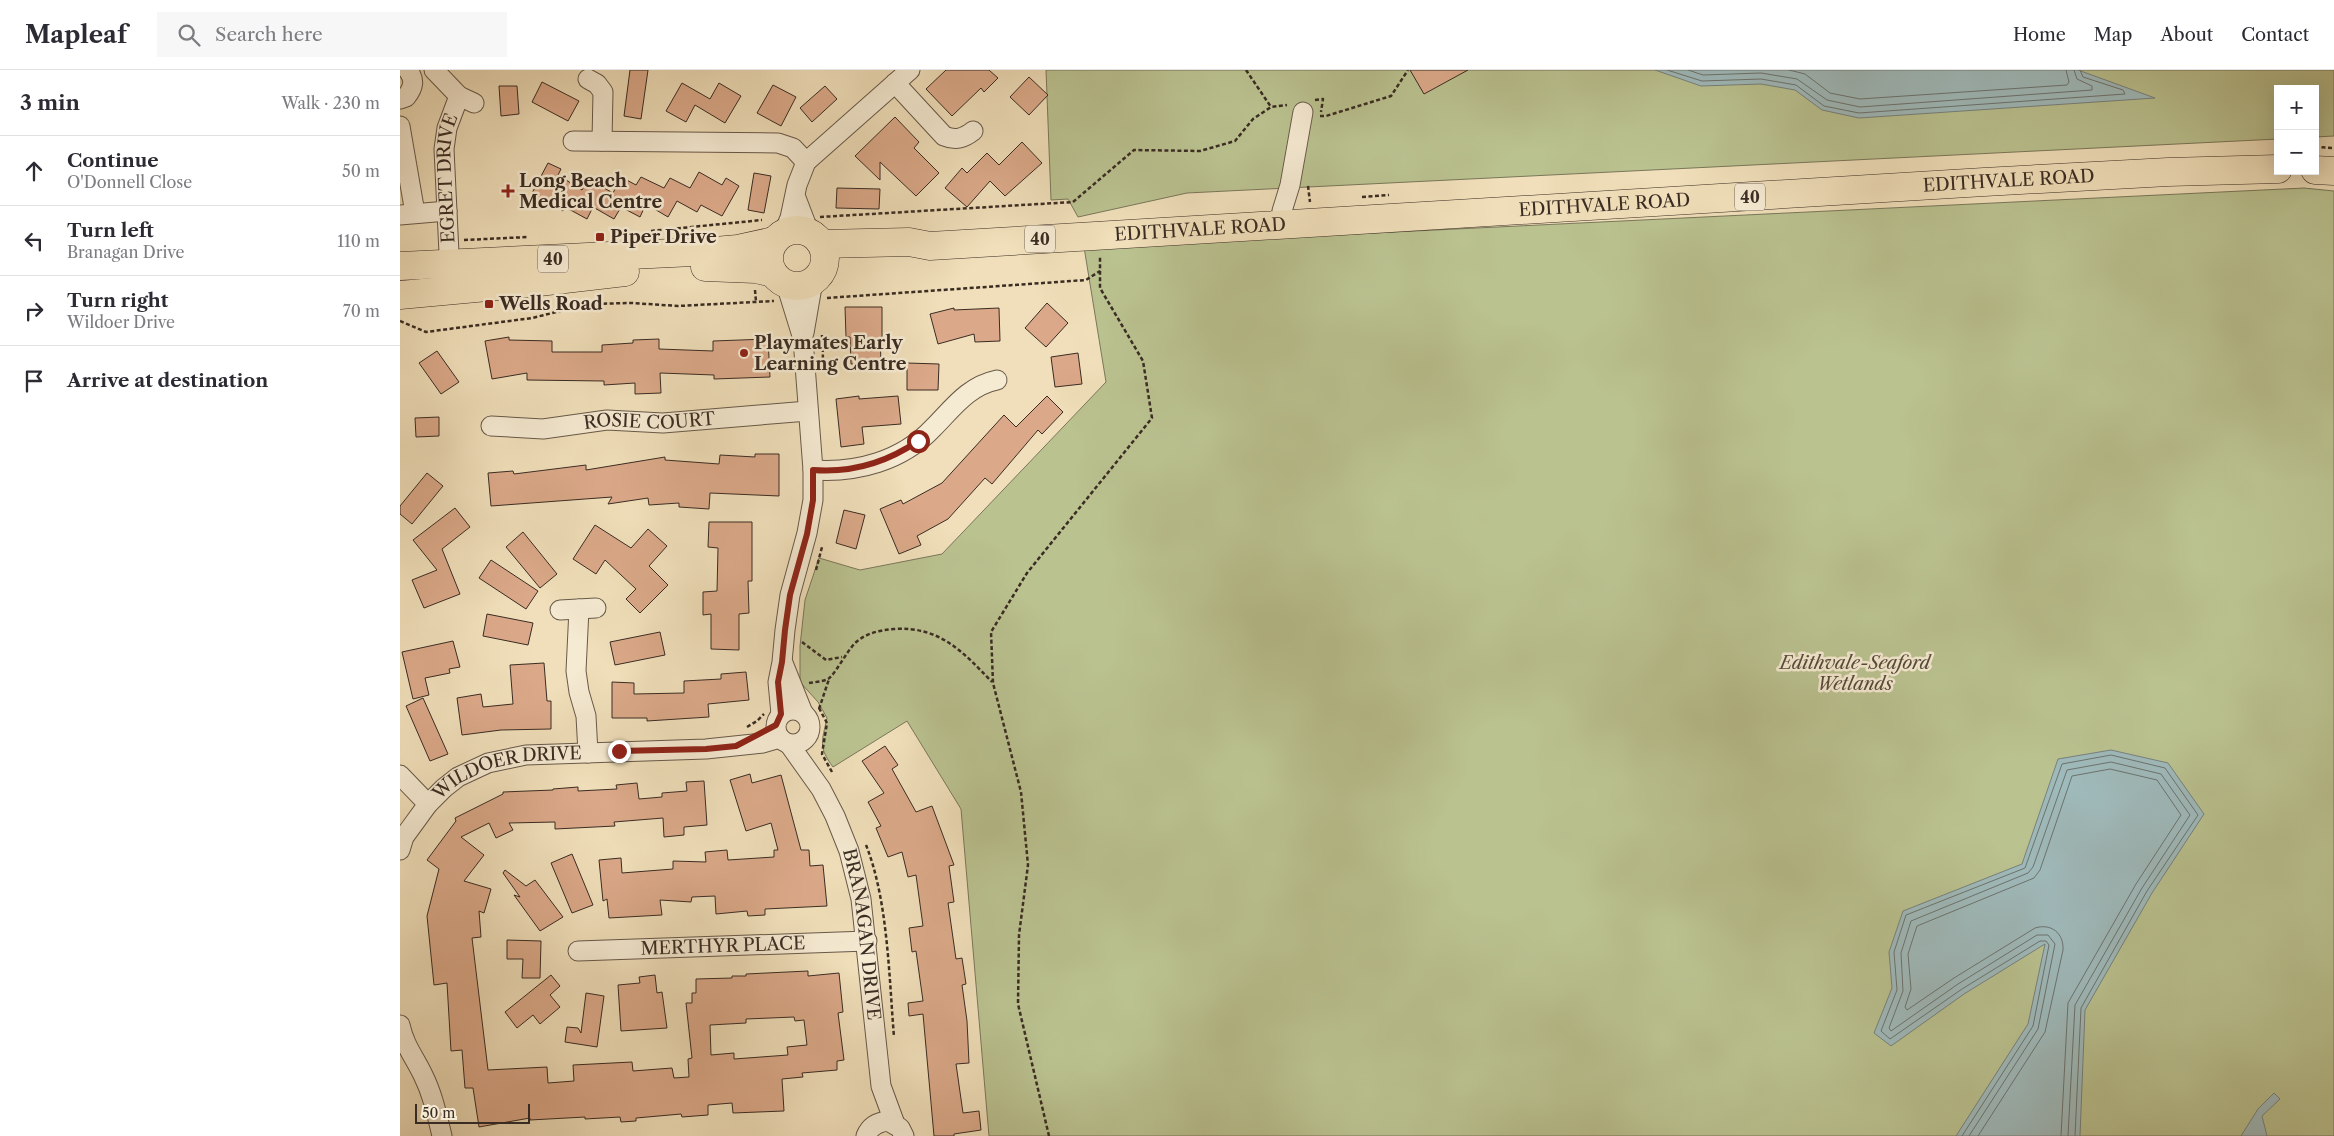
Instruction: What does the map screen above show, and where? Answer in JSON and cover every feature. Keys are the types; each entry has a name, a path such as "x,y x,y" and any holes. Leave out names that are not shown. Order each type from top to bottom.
{"highway":[{"name":"EDITHVALE ROAD","path":"400,266 448,252 715,251 744,248 797,231 909,242 930,246 2013,180 2168,172 2274,169"},
{"path":"2319,170 2334,171"},
{"path":"797,231 825,258 799,285 768,257 797,231"},
{"name":"EDITHVALE ROAD","path":"400,295 658,269 699,267 742,268 799,285 842,263 907,254 930,246"}],"street":[{"path":"400,99 406,97 413,84 413,77 408,70"},
{"name":"EGRET DRIVE","path":"434,70 467,99 450,119 444,143 448,252 452,291"},
{"path":"797,231 797,184 806,162 910,70"},
{"path":"588,79 597,84 603,92 602,141"},
{"path":"895,83 944,136 955,139 962,138 974,131"},
{"path":"1283,225 1282,211 1290,185 1306,108"},
{"path":"400,126 407,214 447,211"},
{"path":"573,141 778,143 793,148 806,162"},
{"name":"BRANAGAN DRIVE","path":"799,285 813,470 810,516 800,564 790,595 778,682 786,733 835,816 849,851 862,900 881,1086 899,1130"},
{"path":"813,470 851,470 885,460 900,453 932,430 967,392 984,383 997,380"},
{"name":"ROSIE COURT","path":"491,426 543,429 608,420 663,423 808,410"},
{"path":"560,610 588,608 577,682 586,716 588,753"},
{"name":"BRANAGAN DRIVE","path":"782,662 805,716"},
{"name":"WILDOER DRIVE","path":"400,850 404,837 428,804 458,777 488,763 526,755 706,749 763,743 786,733 792,710 805,716"},
{"path":"786,733 809,733 809,722 805,716"},
{"path":"400,775 428,804"},
{"name":"MERTHYR PLACE","path":"578,951 867,940"},
{"path":"400,1025 404,1044 423,1075 436,1106 442,1136"},
{"name":"BRANAGAN DRIVE","path":"866,1132 881,1086"},
{"path":"866,1132 888,1122 899,1130"}],"path":[{"path":"1246,70 1271,107"},
{"path":"643,232 797,231 1072,202 1134,150 1200,151 1235,141 1252,119 1271,107 1306,108 1326,116 1391,96 1408,70"},
{"path":"1306,108 1318,124"},
{"path":"2319,147 2334,148"},
{"path":"1308,183 1308,202 1318,201"},
{"path":"1357,197 1396,195"},
{"path":"448,252 537,237"},
{"path":"400,321 426,332 532,318 589,304 632,303 678,306 799,285 1086,280 1100,271 1100,288 1143,361 1152,418 1026,573 991,632 993,683 1021,792 1028,864 1019,935 1018,1004 1049,1136"},
{"path":"805,716 818,712 829,679 838,668 843,656 864,636 884,630 903,628 942,637 963,652 993,683"},
{"path":"801,641 826,660 843,656"},
{"path":"801,685 829,679"}],"green space":[{"path":"1046,70 2334,70 2334,136 2319,137 2319,85 2274,85 2274,139 1187,193 1078,217 1068,199 1051,200"},
{"name":"Edithvale-Seaford Wetlands","path":"2304,188 2334,191 2334,1136 989,1136 961,809 907,721 833,767 825,754 822,744 827,718 818,702 800,682 800,646 805,600 819,558 860,570 942,554 1106,382 1084,247"}],"water":[{"path":"1655,70 2078,70 2155,98 1859,118 1822,110 1795,90 1761,84 1701,86"},
{"path":"2111,750 2168,763 2204,814 2152,893 2085,1010 2080,1136 1956,1136 2028,1024 2045,944 1964,994 1891,1046 1874,1033 1892,988 1889,952 1903,911 2022,864 2058,759"},
{"path":"2274,1093 2280,1099 2262,1116 2267,1136 2241,1136 2258,1109"}],"building":[{"path":"630,70 648,70 641,119 624,116"},
{"path":"946,70 989,70 998,78 984,92 981,88 952,116 926,89"},
{"path":"1410,70 1468,70 1424,94"},
{"path":"1029,77 1048,95 1029,115 1010,97"},
{"path":"542,82 579,101 568,121 532,102"},
{"path":"682,83 710,99 719,83 741,96 725,123 695,105 686,122 666,111"},
{"path":"773,85 796,97 781,126 757,113"},
{"path":"499,86 517,86 519,114 501,116"},
{"path":"825,86 837,99 812,122 800,108"},
{"path":"895,117 919,142 914,148 939,173 916,196 880,162 880,180 855,156"},
{"path":"1022,142 1042,163 1005,196 990,181 967,207 945,188 962,168 967,173 987,153 999,165"},
{"path":"548,163 561,169 558,175 582,190 588,179 613,193 621,177 636,185 641,177 664,188 670,178 690,188 699,172 722,185 726,178 739,186 722,216 701,205 697,212 677,201 668,217 646,204 640,217 621,207 614,219 593,207 587,219 565,207 563,211 545,200 544,202 531,195"},
{"path":"754,173 771,176 764,213 748,210"},
{"path":"837,188 880,189 879,209 836,208"},
{"path":"1047,303 1068,323 1046,347 1025,328"},
{"path":"845,307 882,307 881,363 851,364 850,337 846,337"},
{"path":"954,308 954,310 999,308 1000,341 975,342 974,334 938,344 930,314"},
{"path":"509,337 509,340 552,341 552,352 602,352 602,345 633,343 633,340 659,339 659,349 713,351 713,341 768,339 770,377 714,379 714,375 660,373 661,393 635,394 635,383 604,385 604,381 527,380 527,373 492,379 485,341"},
{"path":"437,351 459,382 441,394 419,363"},
{"path":"1078,353 1082,384 1055,387 1051,357"},
{"path":"907,363 939,364 938,390 907,390"},
{"path":"859,396 859,399 898,396 901,424 862,427 864,444 841,447 836,399"},
{"path":"1047,396 1063,412 1042,434 1038,430 992,484 985,478 948,519 917,536 921,545 899,554 880,509 901,500 903,504 942,483 1004,415 1016,427"},
{"path":"439,417 439,436 416,437 415,418"},
{"path":"755,454 779,454 779,496 710,493 709,509 679,507 679,503 649,505 648,498 608,504 612,497 491,506 488,473 513,471 514,474 586,465 586,470 665,457 665,460 719,464 720,455 755,457"},
{"path":"427,473 443,486 412,524 400,514 400,506"},
{"path":"455,508 470,527 442,549 460,594 424,608 412,580 437,570 413,540"},
{"path":"844,510 865,515 856,549 836,543"},
{"path":"709,522 752,522 752,581 748,581 749,613 739,614 739,650 711,649 711,614 703,615 703,592 717,591 718,548 708,547"},
{"path":"595,525 631,548 648,529 667,546 649,566 668,585 640,613 626,599 636,589 605,560 596,574 573,559"},
{"path":"523,532 557,574 540,588 506,547"},
{"path":"491,560 538,591 526,609 479,578"},
{"path":"487,614 533,623 528,645 483,636"},
{"path":"660,632 665,655 615,665 610,642"},
{"path":"453,641 460,667 449,669 450,673 425,678 429,695 413,699 402,652"},
{"path":"544,663 547,701 551,701 551,729 501,730 462,735 457,698 481,694 483,707 513,704 510,665"},
{"path":"746,672 749,700 708,704 709,717 647,721 647,718 612,718 612,682 634,683 634,694 684,693 684,681 721,679 721,674"},
{"path":"423,698 448,754 430,761 406,706"},
{"path":"885,746 898,765 892,769 916,812 932,806 954,865 949,866 954,902 948,903 956,959 962,958 966,984 962,985 967,1021 969,1063 956,1064 963,1113 979,1111 981,1130 954,1134 954,1136 934,1136 923,1014 909,1016 908,1003 923,1001 916,951 912,952 909,928 923,926 916,875 908,877 902,852 888,857 876,828 881,826 868,802 884,793 862,761"},
{"path":"750,774 752,783 781,775 801,850 809,850 810,866 823,865 827,906 765,909 765,915 748,916 747,911 716,914 715,896 692,897 691,902 660,900 662,915 609,918 607,899 603,901 599,860 621,858 622,873 673,869 673,861 706,862 705,852 727,850 728,860 774,857 774,850 778,850 771,823 746,831 730,780"},
{"path":"704,781 707,825 684,827 684,835 664,837 663,818 614,822 615,826 555,829 555,822 509,823 513,830 496,838 489,823 461,837 484,855 464,881 491,889 484,913 479,911 481,937 472,938 488,1070 547,1067 548,1083 574,1081 573,1065 632,1062 633,1071 672,1068 674,1078 689,1077 688,1059 692,1058 686,1003 692,1003 692,993 696,993 696,979 732,978 732,976 746,976 746,974 808,971 808,976 839,973 843,1012 838,1013 844,1060 837,1061 837,1070 802,1073 803,1077 782,1079 784,1111 733,1113 732,1103 708,1105 708,1115 682,1117 681,1114 636,1118 636,1121 621,1122 620,1117 530,1120 530,1118 479,1127 473,1088 465,1088 462,1050 451,1051 447,983 434,985 427,916 439,869 427,860 456,821 455,818 503,794 503,792 578,787 578,791 617,789 616,785 637,783 639,799 662,797 662,793 687,791 686,782","holes":["794,1017 795,1021 804,1020 807,1045 787,1047 788,1055 734,1059 734,1053 711,1055 710,1025 746,1023 746,1019"]},
{"path":"572,854 593,905 572,913 551,863"},
{"path":"505,870 526,886 535,880 563,917 540,931 514,895 520,897 503,873"},
{"path":"507,940 541,941 540,978 522,978 523,959 507,959"},
{"path":"551,975 560,986 550,995 560,1007 540,1024 533,1015 517,1028 505,1012"},
{"path":"655,975 657,993 662,992 667,1028 621,1031 618,985 640,983 639,977"},
{"path":"586,993 604,996 597,1047 565,1042 567,1027 578,1028 581,1033"}],"place":[{"name":"Long Beach Medical Centre","path":"508,191"},
{"name":"Piper Drive","path":"600,237"},
{"name":"Wells Road","path":"489,304"},
{"name":"Playmates Early Learning Centre","path":"744,353"}],"route":[{"path":"619,751 706,749 736,746 761,731 776,725 777,719 781,714 778,682 790,595 807,534 813,500 813,470 851,470 864,467 900,453 918,441"}]}
